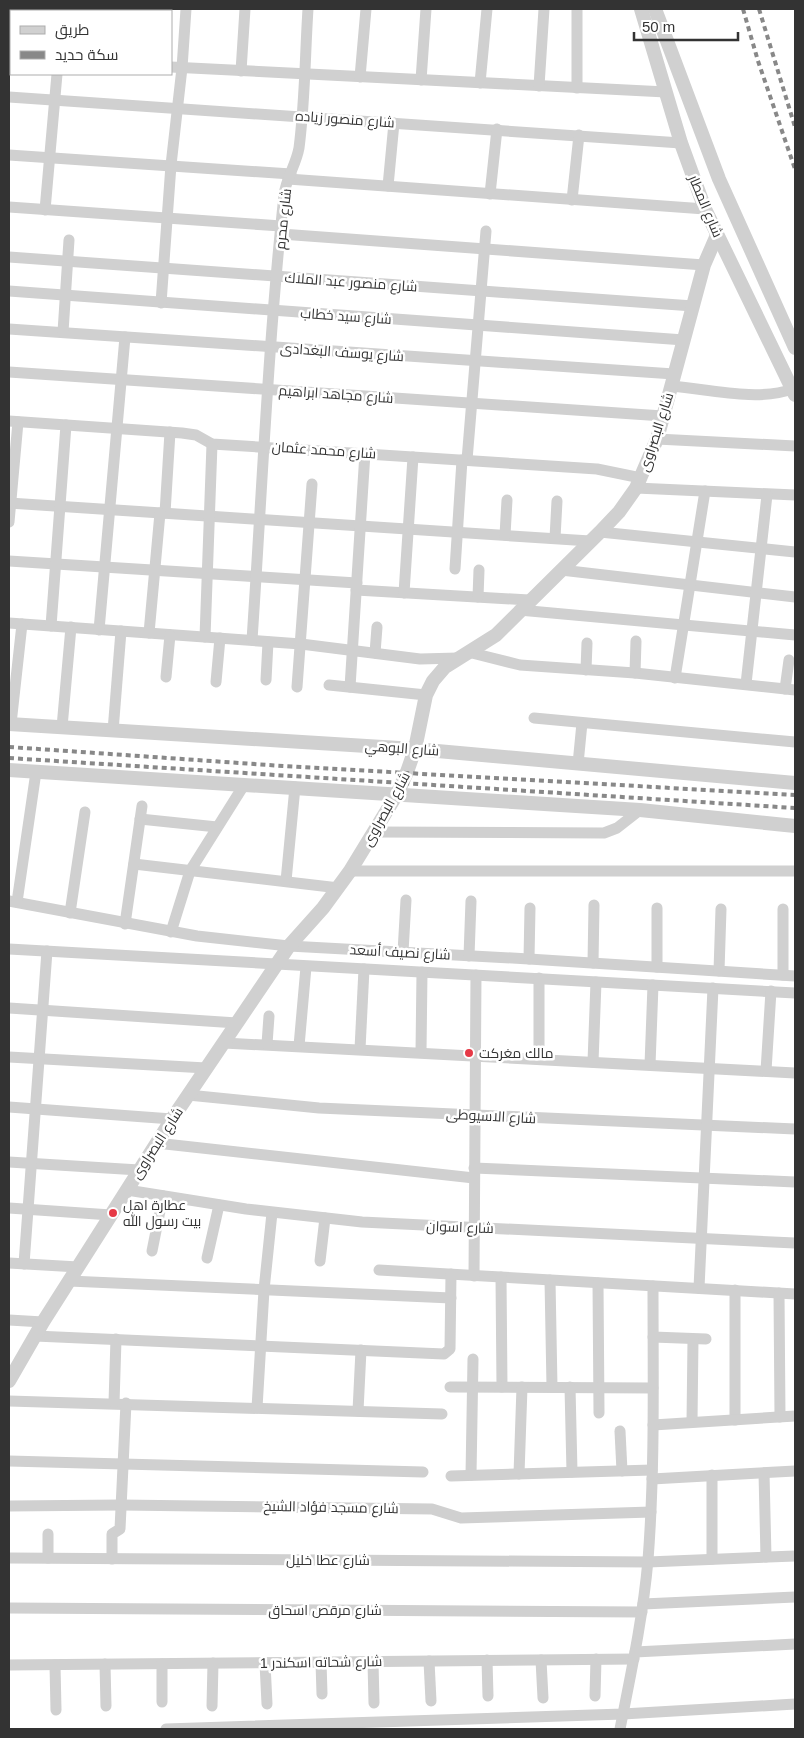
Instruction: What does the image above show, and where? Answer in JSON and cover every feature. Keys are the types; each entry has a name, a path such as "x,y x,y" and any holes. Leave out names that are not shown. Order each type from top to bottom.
{"street":[{"path":"161,302 171,165 178,108 177,68 186,9"},
{"path":"241,71 245,9"},
{"name":"شارع محرم","path":"252,640 271,347 281,230 289,176 297,160 303,117 303,75 308,9"},
{"path":"360,77 366,9"},
{"path":"421,80 426,9"},
{"path":"480,83 487,9"},
{"path":"539,86 544,9"},
{"path":"577,9 577,88"},
{"name":"شارع المطار","path":"641,9 681,143 705,208 794,392"},
{"name":"شارع المطار","path":"655,9 718,180 795,348"},
{"path":"177,68 666,92"},
{"path":"44,210 57,75"},
{"name":"شارع منصور زياده","path":"9,97 681,143"},
{"path":"388,186 394,123"},
{"path":"490,194 497,129"},
{"path":"572,200 579,135"},
{"path":"9,155 171,165 490,194 705,208"},
{"path":"9,207 167,218 484,249 704,264"},
{"path":"455,570 464,460 472,403 486,231"},
{"name":"شارع البصراوى","path":"10,1379 43,1322 156,1143 206,1068 289,946 339,888 350,872 397,794 415,749 426,695 433,681 445,667 496,635 524,605 596,537 619,512 638,483 657,439 704,264 717,235"},
{"path":"63,332 69,240"},
{"name":"شارع منصور عبد الملاك","path":"9,257 693,306"},
{"path":"734,268 753,258"},
{"name":"شارع سيد خطاب","path":"9,291 684,340"},
{"name":"شارع يوسف البغدادى","path":"9,329 475,361 673,380 758,394 794,392"},
{"path":"98,630 125,337"},
{"name":"شارع مجاهد ابراهيم","path":"9,372 663,416"},
{"path":"9,522 13,422"},
{"name":"شارع محمد عثمان","path":"13,422 170,432 196,435 212,444 597,469 638,483 705,491 795,495"},
{"path":"51,626 66,425"},
{"path":"149,633 170,432"},
{"path":"657,439 795,446"},
{"path":"205,637 212,444"},
{"path":"350,687 365,453"},
{"path":"404,593 413,457"},
{"path":"297,687 312,484"},
{"path":"675,678 705,491"},
{"path":"746,684 767,495"},
{"path":"506,535 507,500"},
{"path":"555,538 557,501"},
{"path":"10,503 555,538 596,537 697,542 795,552"},
{"path":"9,561 306,579 404,593 478,597 524,605 684,626 795,635"},
{"path":"478,597 480,570"},
{"path":"561,570 795,597"},
{"path":"9,623 301,644 420,659 463,655 520,665 790,689 789,660"},
{"path":"10,724 22,624"},
{"path":"62,727 71,627"},
{"path":"375,653 377,627"},
{"path":"113,731 121,631"},
{"path":"166,677 170,634"},
{"path":"216,682 220,638"},
{"path":"635,674 636,641"},
{"path":"266,680 268,642"},
{"path":"586,670 587,643"},
{"path":"329,685 426,695"},
{"path":"534,718 795,742"},
{"path":"578,764 582,723"},
{"name":"شارع البوهي","path":"10,724 415,749 795,784"},
{"path":"9,770 640,810 795,826"},
{"path":"13,902 36,772"},
{"path":"171,932 190,871 244,785"},
{"path":"286,881 295,787"},
{"path":"125,924 142,806"},
{"path":"374,832 604,832 617,828 640,810"},
{"path":"70,913 85,812"},
{"path":"140,819 217,827"},
{"path":"134,864 339,888"},
{"path":"350,872 795,871"},
{"path":"403,952 406,900"},
{"path":"469,956 471,901"},
{"name":"شارع نصيف أسعد","path":"13,902 171,932 289,946 789,976"},
{"path":"593,963 594,905"},
{"path":"528,959 530,908"},
{"path":"657,908 657,967"},
{"path":"719,971 721,909"},
{"path":"784,909 789,976"},
{"name":"شارع نصيف أسعد","path":"9,949 795,993"},
{"path":"24,1264 47,951"},
{"path":"299,1046 306,967"},
{"path":"360,1049 364,969"},
{"path":"421,1052 422,972"},
{"path":"474,1276 476,975"},
{"path":"539,978 539,1059"},
{"path":"593,1062 596,982"},
{"path":"650,1065 653,985"},
{"path":"699,1288 713,988"},
{"path":"766,1072 771,991"},
{"path":"9,1008 237,1023"},
{"path":"267,1044 269,1016"},
{"path":"224,1043 795,1073"},
{"path":"9,1057 206,1068"},
{"name":"شارع الاسيوطى","path":"188,1096 307,1108 570,1121 795,1129"},
{"path":"9,1107 172,1119"},
{"path":"156,1143 474,1173 795,1182"},
{"path":"9,1162 139,1170"},
{"name":"شارع اسوان","path":"127,1190 219,1205 325,1218 795,1243"},
{"path":"152,1251 163,1196"},
{"path":"207,1258 219,1205"},
{"path":"9,1208 111,1215"},
{"path":"257,1408 264,1290 272,1212"},
{"path":"320,1261 325,1218"},
{"path":"9,1263 78,1267"},
{"path":"380,1270 795,1294"},
{"path":"35,1336 444,1354 448,1352 451,1298 450,1274"},
{"path":"501,1277 502,1387"},
{"path":"550,1280 552,1387"},
{"path":"69,1281 451,1298"},
{"path":"598,1282 599,1413"},
{"path":"620,1729 634,1656 648,1562 653,1425 653,1286"},
{"path":"735,1290 735,1420"},
{"path":"780,1293 780,1417"},
{"path":"9,1320 43,1322"},
{"path":"653,1337 706,1339"},
{"path":"692,1338 692,1422"},
{"path":"112,1559 112,1534 120,1529 123,1464 116,1339"},
{"path":"358,1411 361,1350"},
{"path":"471,1475 473,1359"},
{"path":"450,1387 653,1388"},
{"path":"519,1474 522,1387"},
{"path":"570,1387 572,1472"},
{"path":"9,1400 442,1414"},
{"path":"653,1425 795,1416"},
{"path":"620,1431 622,1471"},
{"path":"9,1461 423,1472"},
{"path":"451,1476 622,1471 712,1476 795,1471"},
{"path":"764,1473 766,1557"},
{"path":"712,1476 712,1559"},
{"name":"شارع مسجد فؤاد الشيخ","path":"9,1506 121,1505 432,1509 461,1518 651,1512"},
{"path":"48,1534 48,1558"},
{"name":"شارع عطا خليل","path":"9,1558 648,1562 795,1556"},
{"name":"شارع مرقص اسحاق","path":"9,1608 642,1608 795,1597"},
{"name":"شارع شحاته اسكندر 1","path":"9,1665 596,1659 795,1644"},
{"path":"595,1696 596,1659"},
{"path":"487,1660 488,1696"},
{"path":"541,1660 543,1698"},
{"path":"429,1661 431,1701"},
{"path":"322,1662 322,1694"},
{"path":"373,1662 374,1703"},
{"path":"212,1663 212,1706"},
{"path":"265,1663 267,1704"},
{"path":"106,1664 106,1706"},
{"path":"162,1664 162,1702"},
{"path":"56,1665 56,1710"},
{"path":"166,1729 623,1714 795,1704"}],"railway":[{"path":"743,9 758,61 795,169"},
{"path":"759,9 795,127"},
{"path":"9,747 283,766 795,795"},
{"path":"9,758 795,808"}],"place":[{"name":"مالك مغركت","path":"469,1053"},
{"name":"عطارة اهل بيت رسول الله","path":"113,1213"}]}
